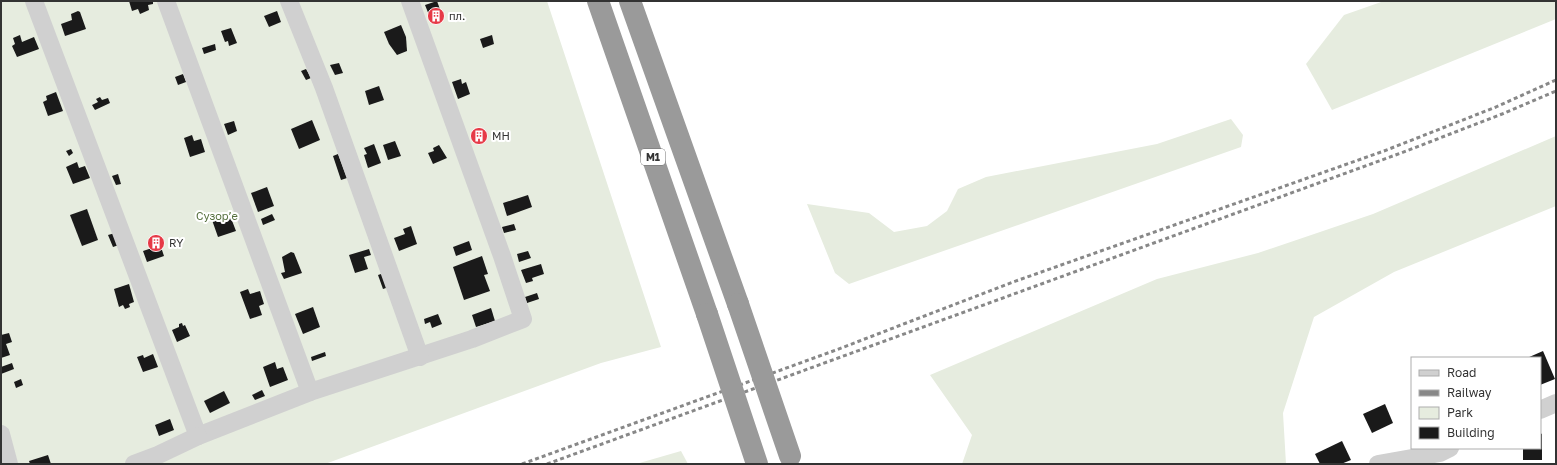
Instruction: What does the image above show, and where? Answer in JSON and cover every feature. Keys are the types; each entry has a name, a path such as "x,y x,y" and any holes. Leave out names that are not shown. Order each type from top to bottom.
{"highway":[{"name":"М1","path":"598,1 707,314 757,464"},
{"name":"М1","path":"630,1 738,304 791,460"}],"lane":[{"path":"34,1 198,436"},
{"path":"166,1 310,392"},
{"path":"289,1 324,88 420,357"},
{"path":"134,464 158,455 198,436 310,392 420,357 523,319 410,1"},
{"path":"1541,410 1556,403"},
{"path":"1,434 9,464"},
{"path":"1378,464 1443,455"}],"green space":[{"name":"Сузорʼе","path":"1,1 547,1 661,347 601,363 325,464 1,464"},
{"path":"1384,1 1556,1 1556,19 1332,110 1306,64 1344,15"},
{"path":"1231,119 1243,135 1241,147 849,284 835,273 807,204 869,213 894,232 927,226 947,211 958,189 986,177 1157,144"},
{"path":"1556,136 1556,206 1394,272 1314,317 1283,413 1286,464 962,464 972,435 930,375 1157,279 1258,253 1373,214"},
{"path":"681,451 688,464 636,464"}],"building":[{"path":"129,1 153,1 153,4 148,5 149,10 140,14 138,9 132,11"},
{"path":"437,1 442,15 431,20 425,5"},
{"path":"78,11 80,12 86,29 65,36 61,24 72,20 71,14"},
{"path":"277,11 281,22 269,27 264,16"},
{"path":"401,25 406,37 407,51 397,55 389,44 384,32"},
{"path":"231,28 237,43 229,46 228,41 225,42 221,31"},
{"path":"20,35 22,42 34,37 39,49 17,57 12,46 15,44 13,38"},
{"path":"492,35 494,44 483,48 480,39"},
{"path":"215,44 216,50 204,54 202,48"},
{"path":"339,63 343,73 335,75 330,65"},
{"path":"306,69 311,78 306,80 301,71"},
{"path":"183,74 186,82 178,85 175,77"},
{"path":"461,79 462,84 466,82 470,94 458,99 452,82"},
{"path":"379,86 384,100 369,105 365,91"},
{"path":"56,92 63,111 48,116 43,102 47,100 46,96"},
{"path":"100,97 102,100 108,98 110,103 95,110 92,105 98,102 96,99"},
{"path":"312,120 320,140 299,149 291,129"},
{"path":"234,121 237,131 228,135 224,124"},
{"name":"МН","path":"484,130 486,136 473,141 471,135"},
{"path":"192,135 194,141 201,139 205,152 190,157 184,138"},
{"path":"395,141 401,156 388,160 383,145"},
{"path":"374,144 381,163 368,168 364,155 367,154 364,148"},
{"path":"439,145 447,158 433,164 428,153 434,151 433,148"},
{"path":"71,149 73,153 69,156 66,151"},
{"path":"338,154 347,178 341,180 333,156"},
{"path":"77,162 79,168 85,166 90,178 73,184 66,167"},
{"path":"118,174 121,184 116,185 112,176"},
{"path":"267,187 274,206 258,212 251,193"},
{"path":"528,195 532,207 507,216 503,203"},
{"path":"87,209 98,240 82,246 70,215"},
{"path":"272,214 275,220 263,225 261,219"},
{"path":"218,218 219,222 231,218 236,231 218,237 212,220"},
{"path":"514,224 516,230 504,233 502,227"},
{"path":"411,226 417,244 399,251 394,238 405,234 403,229"},
{"path":"115,233 119,245 113,247 108,235"},
{"path":"158,238 164,256 147,262 143,251 152,248 150,242"},
{"path":"469,241 472,250 456,256 453,247"},
{"path":"369,249 371,255 364,257 368,269 355,273 349,255"},
{"path":"528,251 531,258 519,262 517,254"},
{"path":"291,252 294,253 302,273 284,279 281,273 285,272 282,257"},
{"path":"482,256 488,274 484,275 490,291 464,300 453,267"},
{"path":"541,264 544,274 532,278 533,281 526,283 521,270"},
{"path":"384,273 389,287 383,289 378,275"},
{"path":"129,284 134,302 129,304 130,307 125,309 123,305 119,307 114,289"},
{"path":"248,289 250,294 260,291 264,304 259,306 262,315 250,319 240,292"},
{"path":"537,293 539,299 527,303 525,297"},
{"path":"313,307 320,327 303,334 295,314"},
{"path":"491,308 495,321 476,327 472,315"},
{"path":"438,314 442,324 432,328 430,322 425,324 424,319"},
{"path":"182,323 183,326 185,325 190,336 177,342 172,330 179,327 179,324"},
{"path":"9,333 12,342 6,344 10,355 1,358 1,335"},
{"path":"1543,351 1555,379 1541,385 1541,357 1529,357"},
{"path":"325,352 326,356 312,361 311,357"},
{"path":"153,354 158,367 143,372 137,357 143,355 144,358"},
{"path":"275,362 277,369 283,367 288,380 270,387 263,367"},
{"path":"12,363 14,369 1,374 1,367"},
{"path":"21,379 23,385 16,388 14,382"},
{"path":"262,390 265,396 255,400 252,395"},
{"path":"224,391 230,403 210,413 204,401"},
{"path":"1385,404 1393,423 1372,433 1363,414"},
{"path":"170,419 174,430 159,436 155,425"},
{"path":"1542,434 1542,460 1523,460 1523,449 1541,449"},
{"path":"1342,441 1351,460 1341,464 1320,464 1315,454"},
{"path":"48,455 51,464 30,464 29,461"}],"railway":[{"path":"522,464 836,350 1013,282 1384,151 1496,107 1556,80"},
{"path":"547,464 1401,153 1502,114 1556,91"}],"place":[{"name":"пл.","path":"436,16"},
{"name":"МН","path":"479,136"},
{"name":"RY","path":"156,243"}]}
